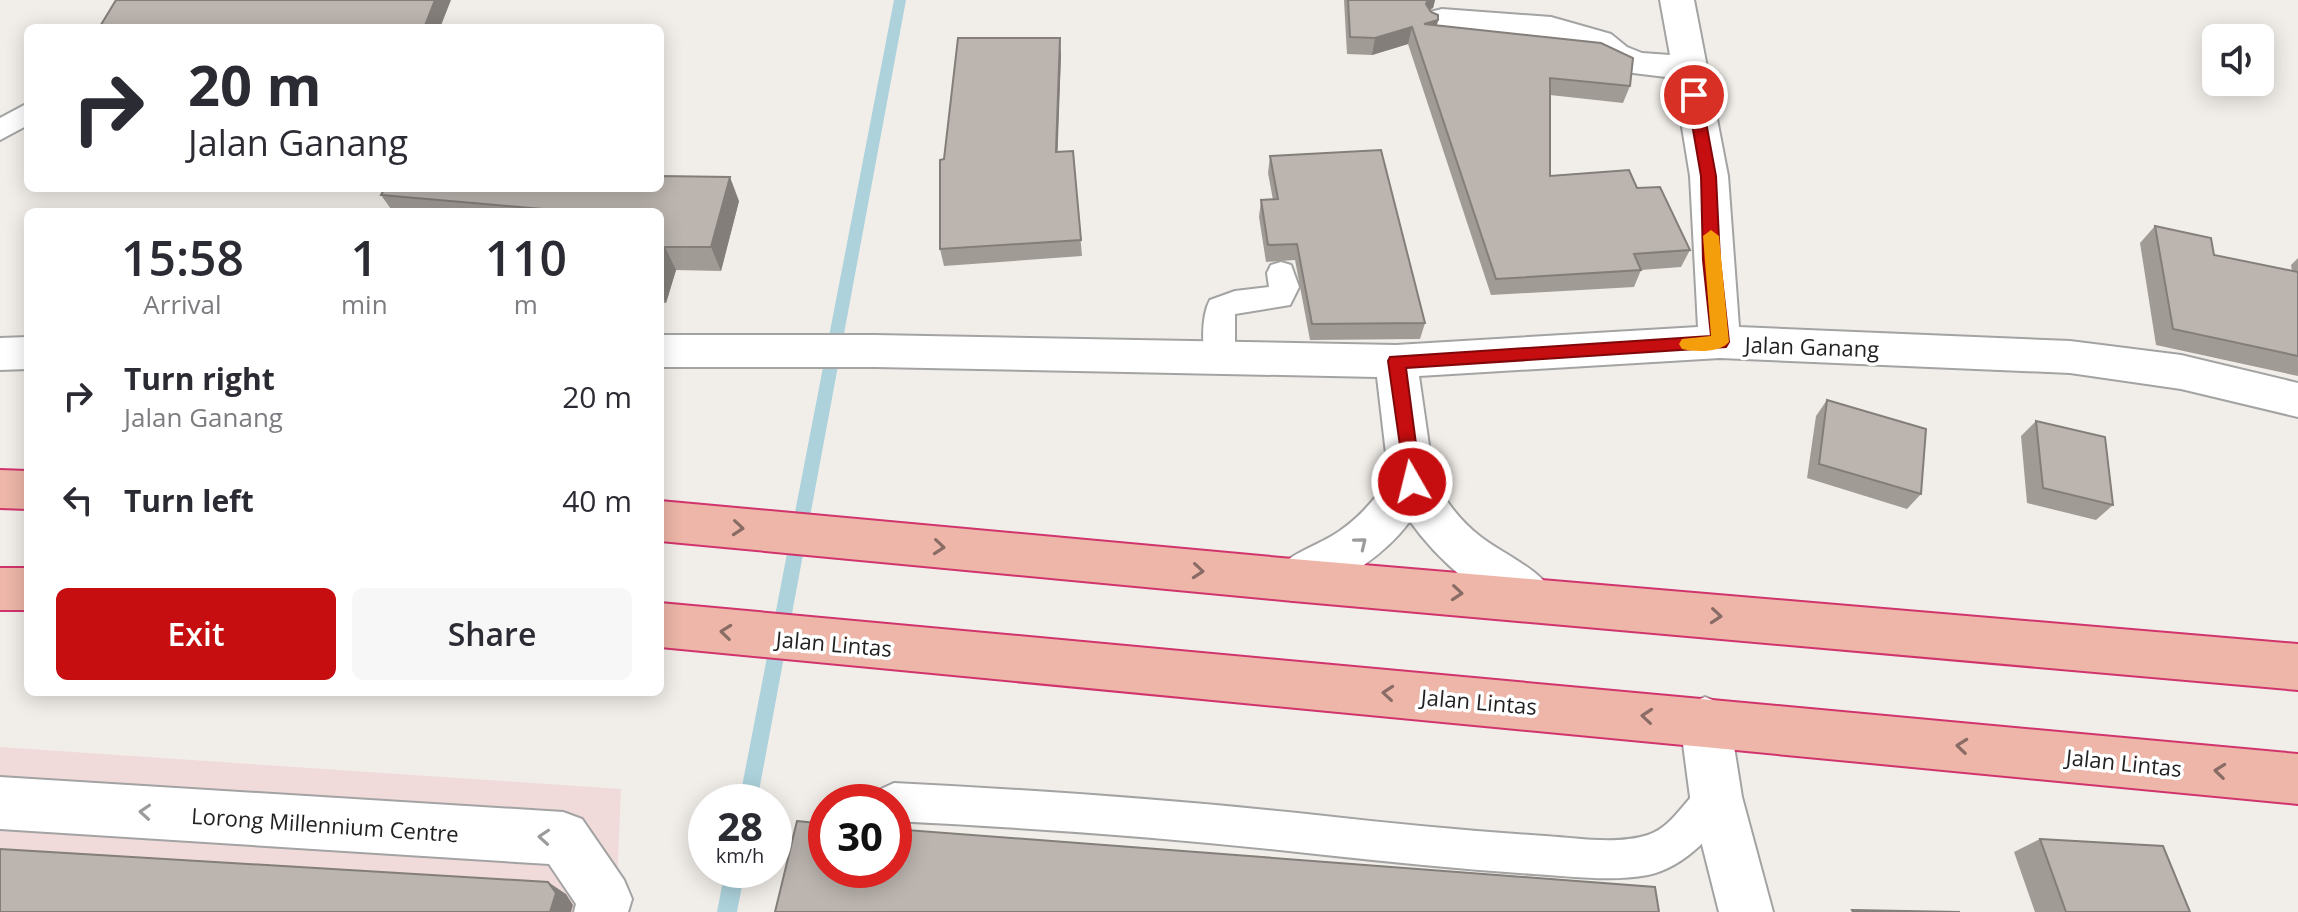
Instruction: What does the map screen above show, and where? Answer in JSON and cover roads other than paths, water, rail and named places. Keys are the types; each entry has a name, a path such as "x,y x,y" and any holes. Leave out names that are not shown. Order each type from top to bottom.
{"highway":[{"path":"0,489 24,490"},
{"path":"664,521 1293,580 2298,667"},
{"path":"0,589 24,589"},
{"name":"Jalan Lintas","path":"667,626 2298,779"}],"street":[{"path":"1677,0 1709,176 1712,260 1720,342"},
{"path":"1442,20 1551,28 1599,42 1615,55 1637,64 1689,68"},
{"name":"Jalan Ganang","path":"664,351 875,351 1396,361 1720,342 2070,357 2181,372 2298,400"},
{"path":"0,354 24,353"},
{"path":"1396,361 1412,482 1443,532 1490,571 1533,599"},
{"path":"1293,580 1357,548 1396,508 1412,482"},
{"path":"1705,721 1716,797 1746,912"},
{"name":"Lorong Millennium Centre","path":"0,803 563,838 605,899 601,912"}],"lane":[{"path":"0,131 24,115"},
{"path":"1220,359 1220,308 1235,302 1280,297 1284,287 1281,273"},
{"path":"912,803 1283,831 1424,847 1606,859 1649,855 1679,840 1716,797"}],"waterway":[{"path":"751,784 900,0"},
{"path":"727,912 732,888"}]}
